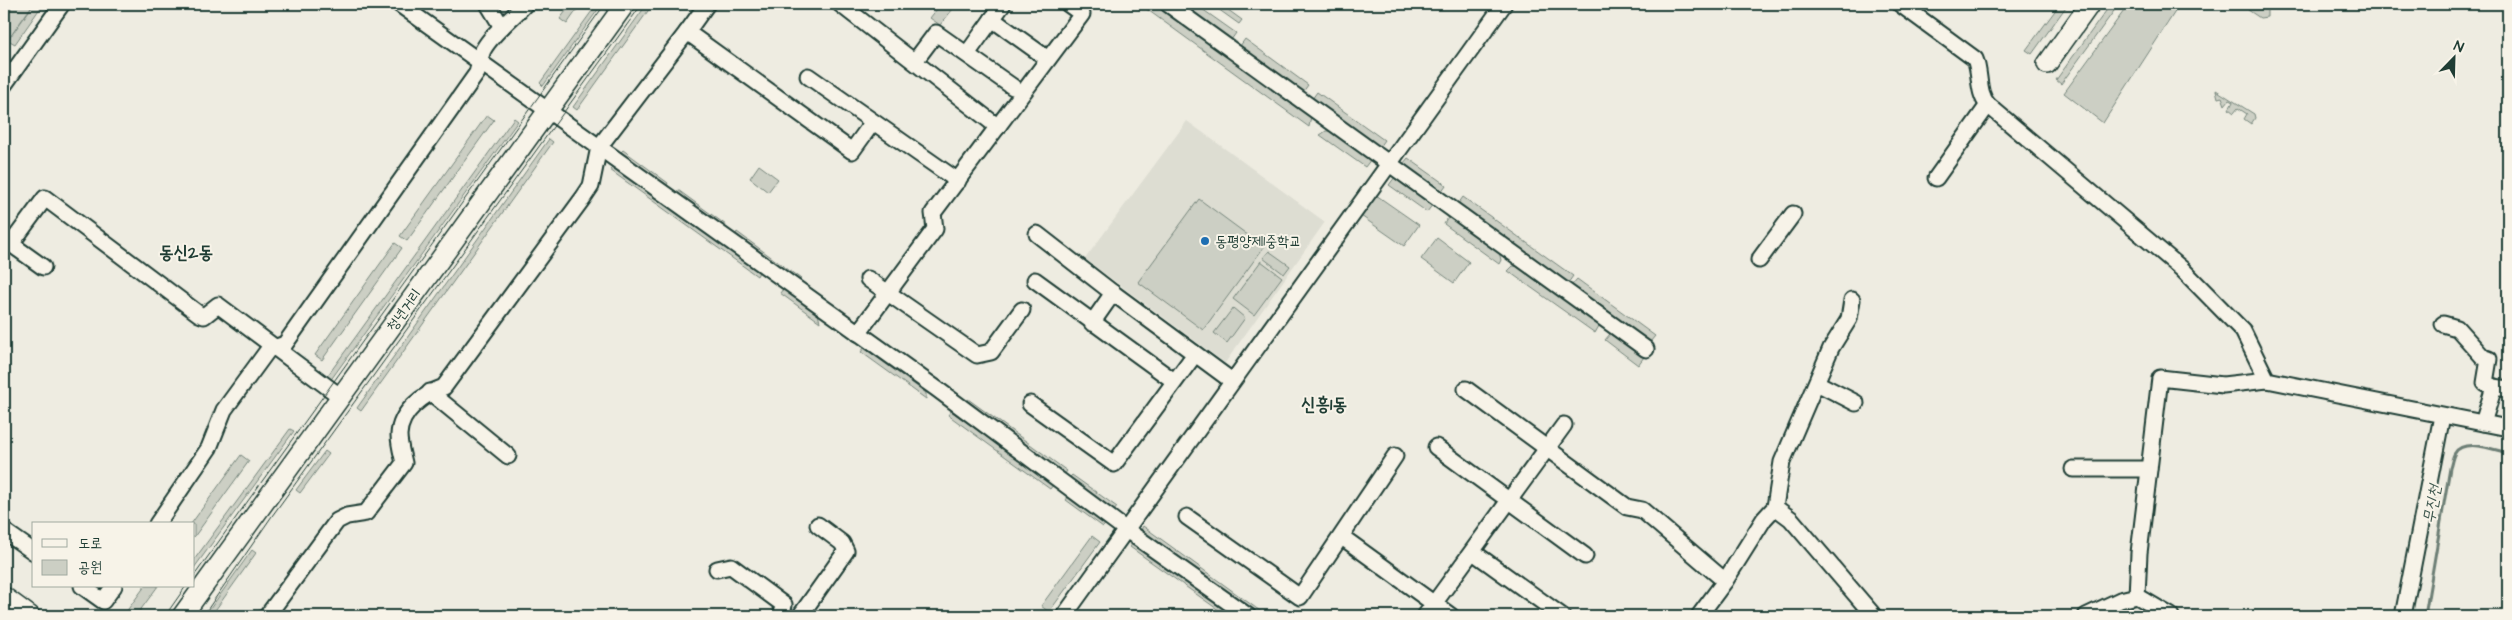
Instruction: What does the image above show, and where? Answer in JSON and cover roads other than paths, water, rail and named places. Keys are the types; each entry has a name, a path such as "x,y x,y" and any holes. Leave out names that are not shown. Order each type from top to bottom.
{"main road":[{"name":"청년거리","path":"182,616 625,4"},
{"path":"2047,64 2090,4"},
{"path":"4,597 30,616"}],"street":[{"path":"4,85 62,4"},
{"path":"399,4 858,333 1125,529 1248,616"},
{"path":"488,4 502,27"},
{"path":"158,522 209,448 224,410 268,350 285,344 478,73 483,51 502,27 510,22 526,4"},
{"path":"267,616 337,521 347,516 366,513 404,463 400,435 402,422 417,401 430,392 444,387 591,186 599,147 707,4"},
{"path":"840,4 998,127"},
{"path":"967,54 1003,4"},
{"path":"858,333 935,229 933,213 1082,14 1068,4"},
{"path":"1168,4 1646,349"},
{"path":"1064,616 1504,4"},
{"path":"1900,4 1975,58 1980,71 1980,88 1983,100 2182,269 2243,331 2266,380"},
{"path":"992,19 1048,59"},
{"path":"687,32 852,151 873,122"},
{"path":"915,61 936,33 1013,87"},
{"path":"808,76 958,182"},
{"path":"1936,178 1988,105"},
{"path":"43,268 11,244 45,198 199,314 204,316 218,305 341,397"},
{"path":"1759,260 1793,214"},
{"path":"1037,234 1113,294 1232,381"},
{"path":"868,279 977,355 991,352 1022,310"},
{"path":"1036,280 1092,323 1174,381"},
{"path":"1092,323 1113,294"},
{"path":"1699,616 1725,581 1764,519 1775,507 1782,462 1831,348 1849,318 1852,300"},
{"path":"2443,324 2457,328 2483,357 2489,359 2485,382 2501,388 2483,422"},
{"path":"1030,404 1114,464 1195,354"},
{"path":"2137,596 2139,553 2160,378 2223,385 2266,380 2508,428"},
{"path":"1817,383 1856,403"},
{"path":"1466,389 1627,507 1642,510 1725,581"},
{"path":"430,392 508,456"},
{"path":"2403,616 2442,416"},
{"path":"1425,616 1564,425"},
{"path":"1436,447 1584,556"},
{"path":"1187,517 1300,597 1395,456"},
{"path":"2073,469 2149,470"},
{"path":"1775,507 1791,519 1874,616"},
{"path":"800,616 846,551 842,543 818,525"},
{"path":"4,531 32,551"},
{"path":"1342,537 1451,616"},
{"path":"1473,552 1562,616"},
{"path":"717,569 731,566 784,605 781,616"},
{"path":"85,588 103,601 113,588"},
{"path":"2086,616 2120,600 2137,596 2171,616"}],"waterway":[{"name":"무진천","path":"2425,616 2450,468 2454,455 2465,446 2480,446 2508,453"}],"tram line":[{"path":"195,575 605,4"},
{"path":"203,616 272,516 642,4"},
{"path":"165,616 185,588"}],"place":[{"name":"동평양제1중학교","path":"1205,241"}],"district":[{"name":"동신2동","path":"186,252"},
{"name":"신흥1동","path":"1324,404"}]}
